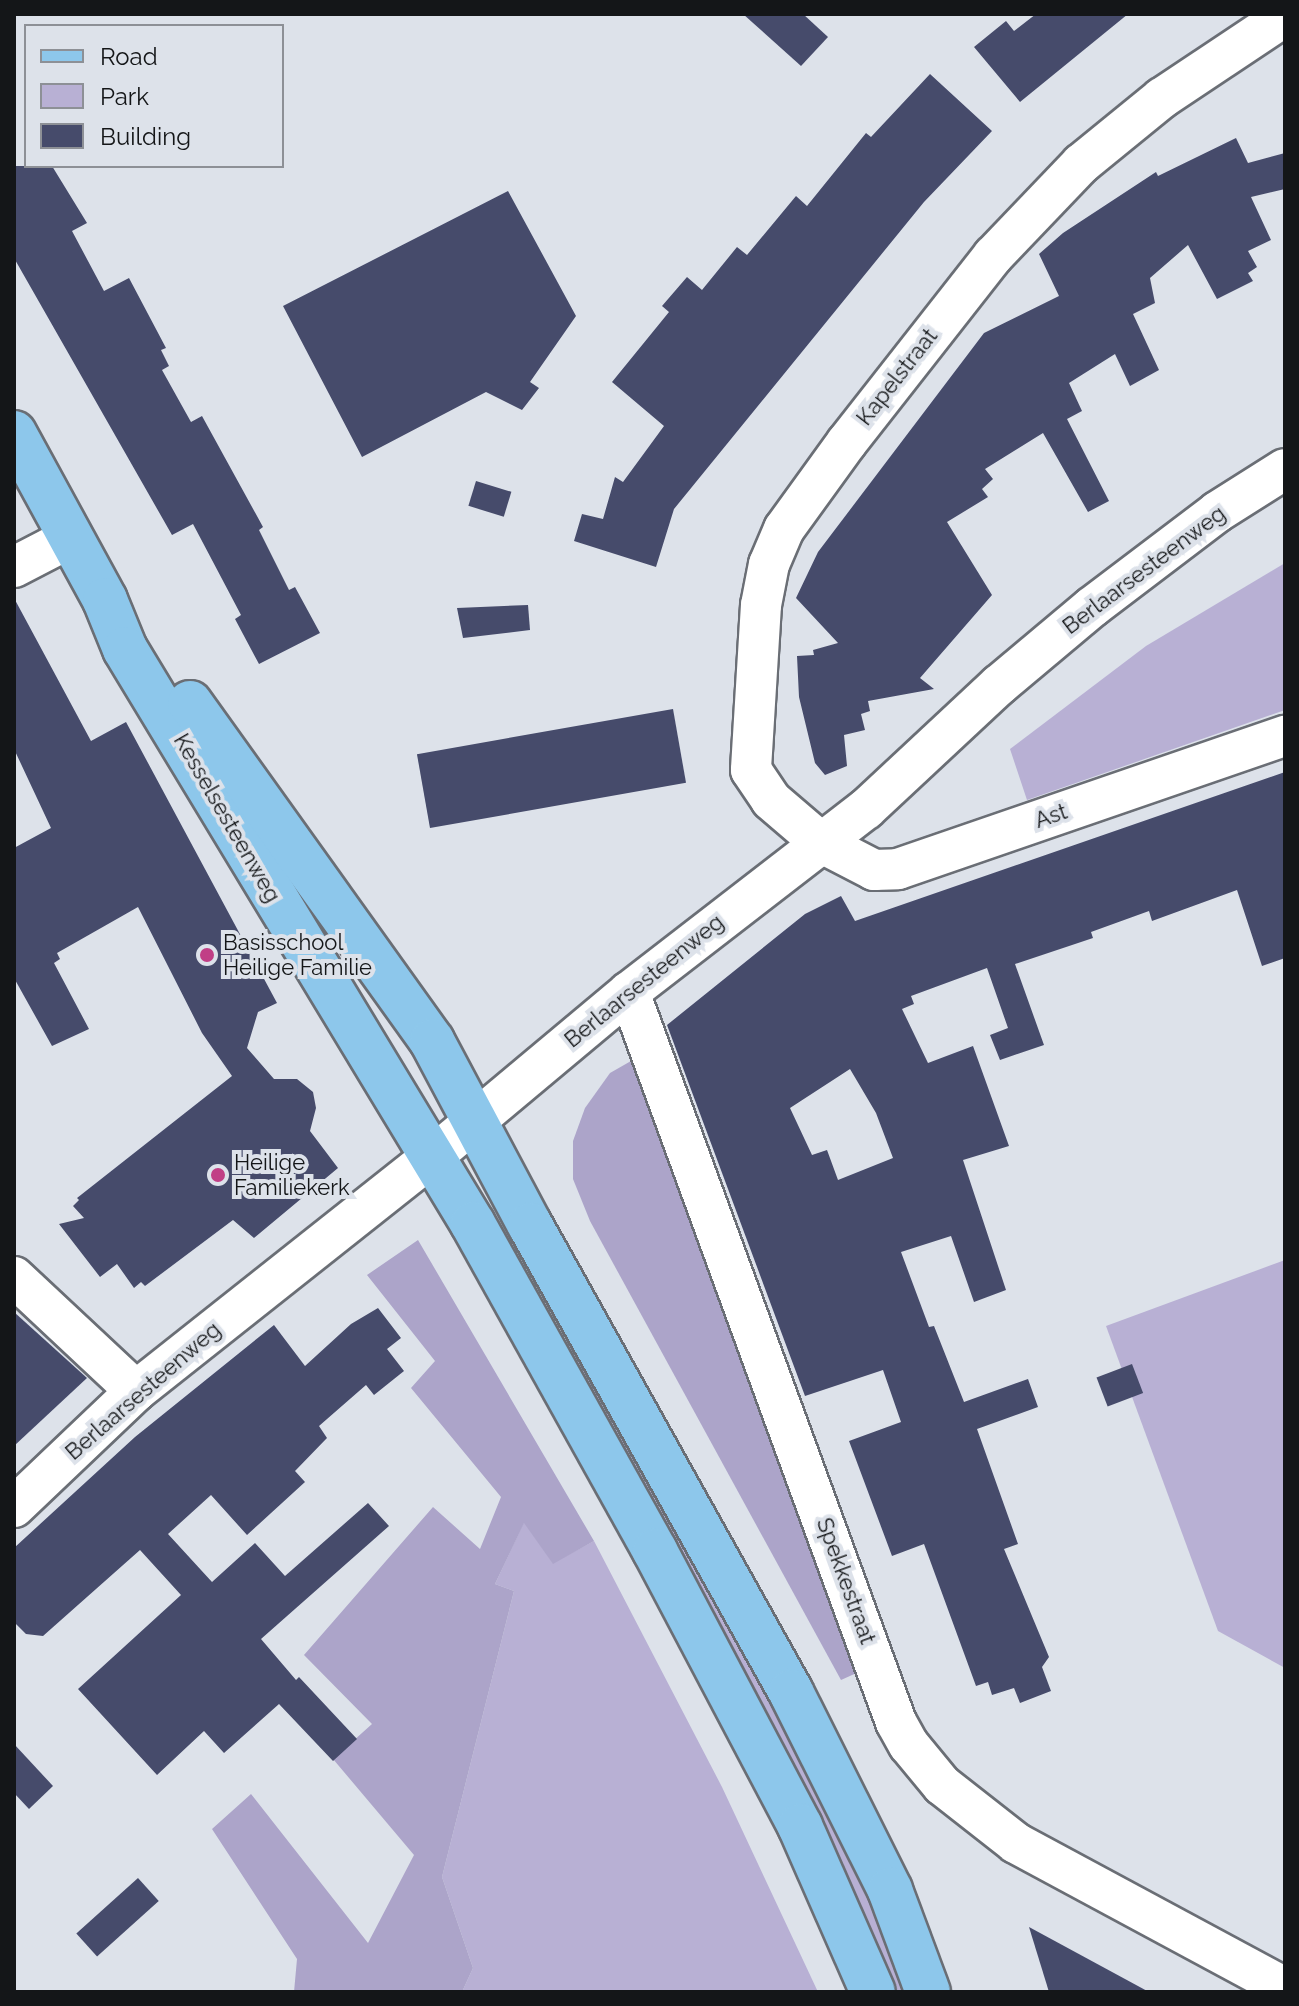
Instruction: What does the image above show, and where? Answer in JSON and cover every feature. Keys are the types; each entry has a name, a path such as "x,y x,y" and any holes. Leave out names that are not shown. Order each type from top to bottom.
{"main road":[{"name":"Kesselsesteenweg","path":"14,433 105,600 125,649 164,709 370,1059 433,1156 655,1551 786,1798 842,1914 873,1992"},
{"name":"Kesselsesteenweg","path":"105,600 141,636 432,1041 530,1225 791,1692 890,1890 928,1992"}],"street":[{"name":"Kapelstraat","path":"820,842 771,800 751,770 761,605 769,564 784,529 993,256 1081,164 1162,98 1285,16"},
{"name":"Berlaarsesteenweg","path":"14,1507 136,1391 433,1156 629,992 866,809 999,685 1092,607 1217,512 1285,469"},
{"path":"14,567 70,538"},
{"name":"Ast","path":"820,842 874,870 898,869 1285,736"},
{"name":"Spekkestraat","path":"629,992 896,1722 909,1745 942,1785 1016,1843 1285,1988"},
{"path":"14,1277 136,1391"}],"green space":[{"path":"1285,563 1285,710 1027,800 1010,749 1146,646"},
{"path":"506,1234 559,1335 603,1372 786,1708 915,1992 882,1992 493,1241"},
{"path":"1285,1260 1285,1668 1218,1631 1106,1326"},
{"path":"524,1522 553,1563 594,1541 722,1787 818,1992 462,1992 473,1968 442,1877 514,1591 495,1584"}],"shaded area":[{"path":"631,1061 861,1671 841,1680 590,1221 573,1179 573,1141 585,1108 610,1073"},
{"path":"418,1240 594,1541 553,1564 524,1523 495,1584 514,1591 442,1877 473,1968 462,1992 294,1992 297,1959 212,1829 251,1794 368,1943 414,1855 333,1759 372,1724 304,1655 433,1507 480,1549 501,1497 411,1388 435,1361 367,1275"}],"building":[{"path":"743,14 803,14 828,37 801,66"},
{"path":"1036,14 1128,14 1020,102 974,47 1006,21 1014,31"},
{"path":"930,74 992,131 924,202 674,509 656,567 574,541 582,514 603,519 615,477 623,482 664,426 612,382 669,312 662,306 687,277 702,290 737,247 747,255 796,196 807,206 866,133 871,137"},
{"path":"1236,138 1248,163 1285,153 1285,189 1251,197 1271,240 1248,251 1257,267 1248,273 1253,281 1217,299 1188,245 1150,278 1155,303 1133,314 1159,370 1130,386 1115,354 1069,383 1082,411 1067,419 1109,501 1088,512 1043,433 985,469 993,479 982,489 988,497 947,522 992,595 920,678 934,689 868,701 870,711 861,714 865,730 844,735 847,766 825,775 815,763 799,697 797,656 814,655 813,650 838,643 796,598 818,552 984,333 1059,296 1039,254 1063,233 1156,172 1158,176"},
{"path":"14,166 53,168 87,223 72,231 104,291 129,278 166,348 161,350 169,366 162,370 191,422 202,416 263,527 259,530 289,590 295,587 320,633 259,664 235,619 241,615 193,524 172,535 14,258"},
{"path":"508,191 576,316 530,382 539,388 522,410 486,392 362,457 283,306"},
{"path":"476,481 511,492 504,517 468,506"},
{"path":"14,598 91,741 126,722 277,1003 258,1012 247,1048 274,1079 297,1079 313,1092 316,1108 310,1131 338,1168 254,1238 233,1220 145,1286 141,1282 134,1288 117,1264 100,1277 59,1224 84,1218 73,1206 79,1200 77,1198 232,1076 202,1033 138,907 57,953 60,959 54,963 89,1029 52,1046 14,978 14,848 51,828 14,749"},
{"path":"528,605 530,630 463,638 457,608"},
{"path":"673,709 686,783 430,828 417,754"},
{"path":"1285,772 1285,958 1262,966 1237,890 1152,921 1149,911 1091,932 1093,938 1015,964 1044,1045 1000,1060 990,1035 1008,1028 987,968 911,996 914,1004 902,1009 928,1063 973,1046 1009,1146 963,1160 1006,1290 974,1302 951,1236 901,1252 929,1327 934,1326 964,1402 1028,1379 1038,1407 977,1429 1018,1544 1004,1549 1049,1657 1042,1667 1051,1691 1020,1703 1014,1688 992,1695 988,1682 976,1686 924,1544 892,1556 849,1441 901,1422 883,1370 805,1396 667,1025 805,914 841,896 855,921","holes":["850,1069 876,1113 893,1158 838,1180 827,1150 812,1155 790,1108"]},
{"path":"378,1308 401,1338 387,1349 404,1371 374,1395 366,1385 319,1426 327,1438 295,1471 305,1482 247,1535 211,1495 168,1534 212,1582 255,1543 285,1576 368,1503 389,1526 261,1639 296,1680 299,1677 357,1739 333,1761 279,1704 224,1753 204,1731 157,1775 78,1689 181,1595 140,1550 43,1636 26,1634 14,1622 14,1548 135,1437 274,1325 305,1366 351,1324"},
{"path":"14,1312 87,1378 14,1446"},
{"path":"1132,1364 1143,1393 1108,1407 1097,1378"},
{"path":"14,1744 53,1786 29,1809 14,1793"},
{"path":"138,1878 159,1901 97,1957 76,1934"},
{"path":"1029,1927 1149,1992 1049,1992"}],"place":[{"name":"Basisschool Heilige Familie","path":"207,955"},
{"name":"Heilige Familiekerk","path":"218,1175"}]}
